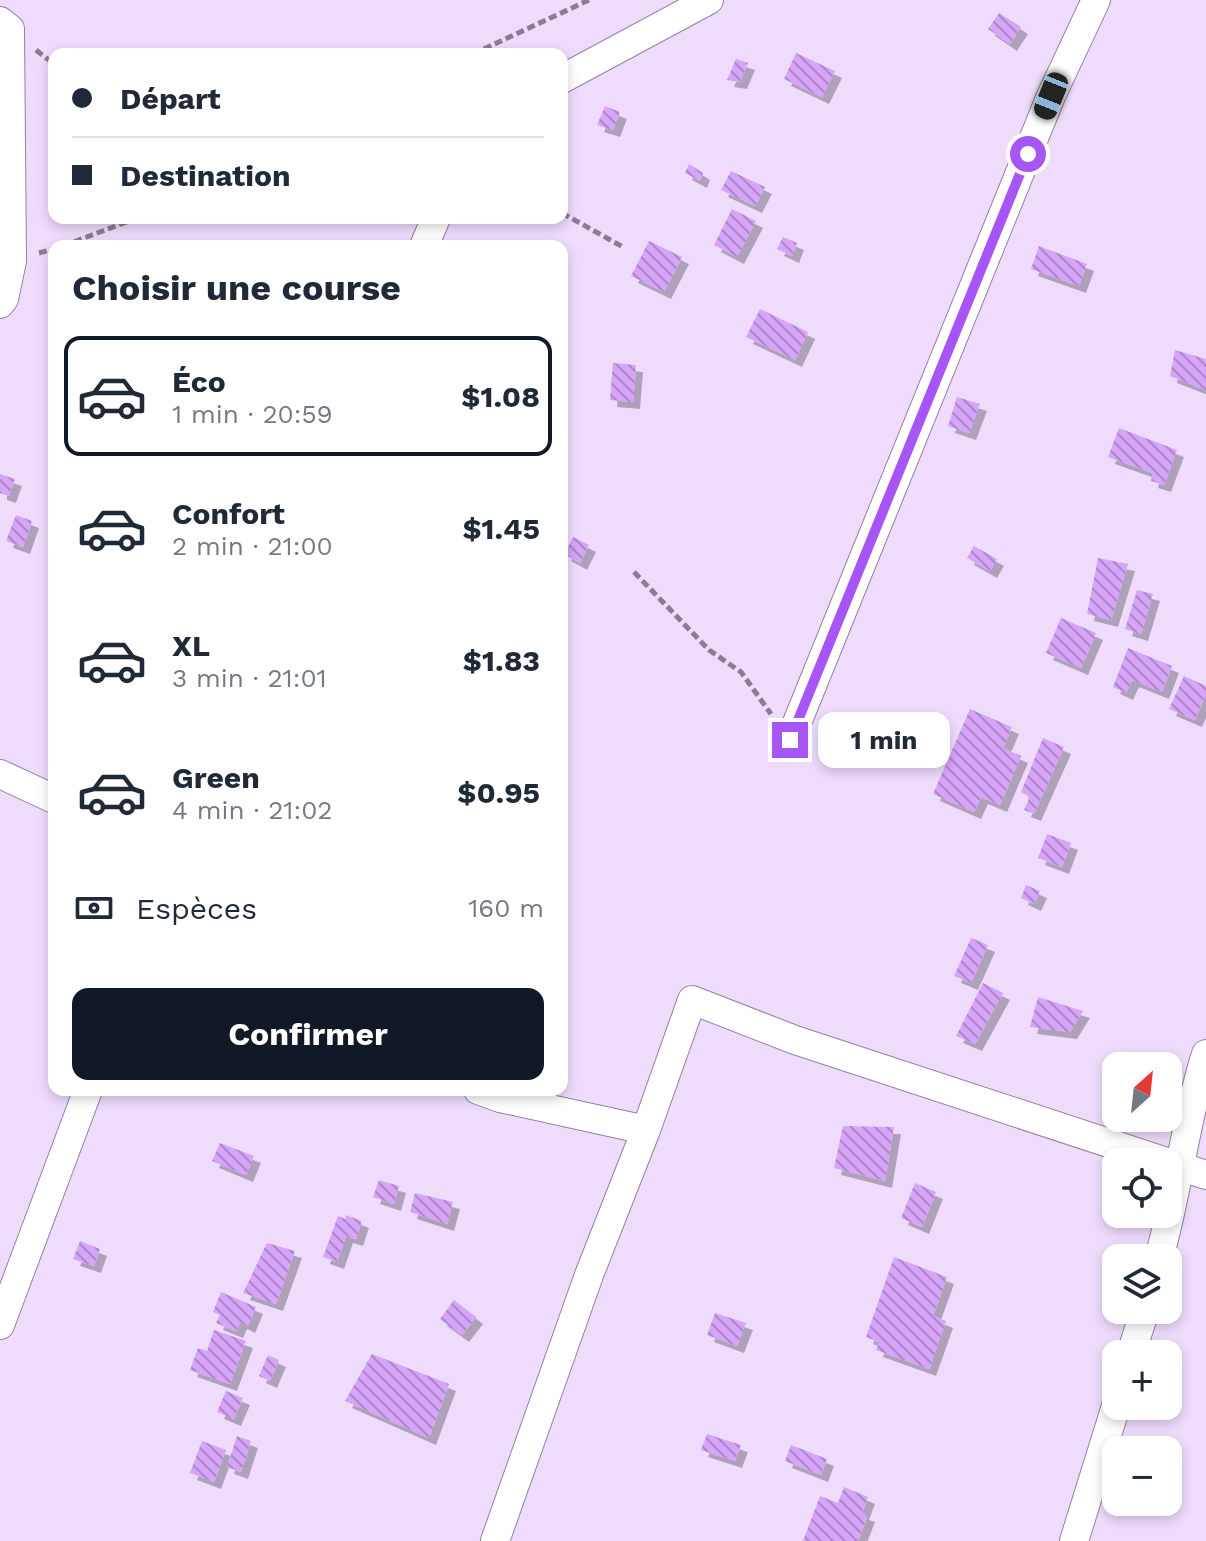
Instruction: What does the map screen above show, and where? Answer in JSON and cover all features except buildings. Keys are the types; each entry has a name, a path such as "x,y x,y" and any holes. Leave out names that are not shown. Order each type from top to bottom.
{"street":[{"path":"568,76 709,0"},
{"path":"790,740 1051,96 1096,0"},
{"path":"0,21 10,29 12,261 4,299 0,304"},
{"path":"0,774 48,796"},
{"path":"495,1541 615,1204 646,1130 692,1000 795,1040 1193,1170"},
{"path":"1164,1244 1193,1170 1187,1124 1206,1054"},
{"path":"0,1325 86,1096"},
{"path":"494,1096 646,1130"},
{"path":"1074,1541 1112,1420"}],"path":[{"path":"486,48 589,0"},
{"path":"568,216 623,247"},
{"path":"79,240 121,224"},
{"path":"634,572 709,650 741,672 790,740"}],"route":[{"path":"790,740 1028,154"}]}
